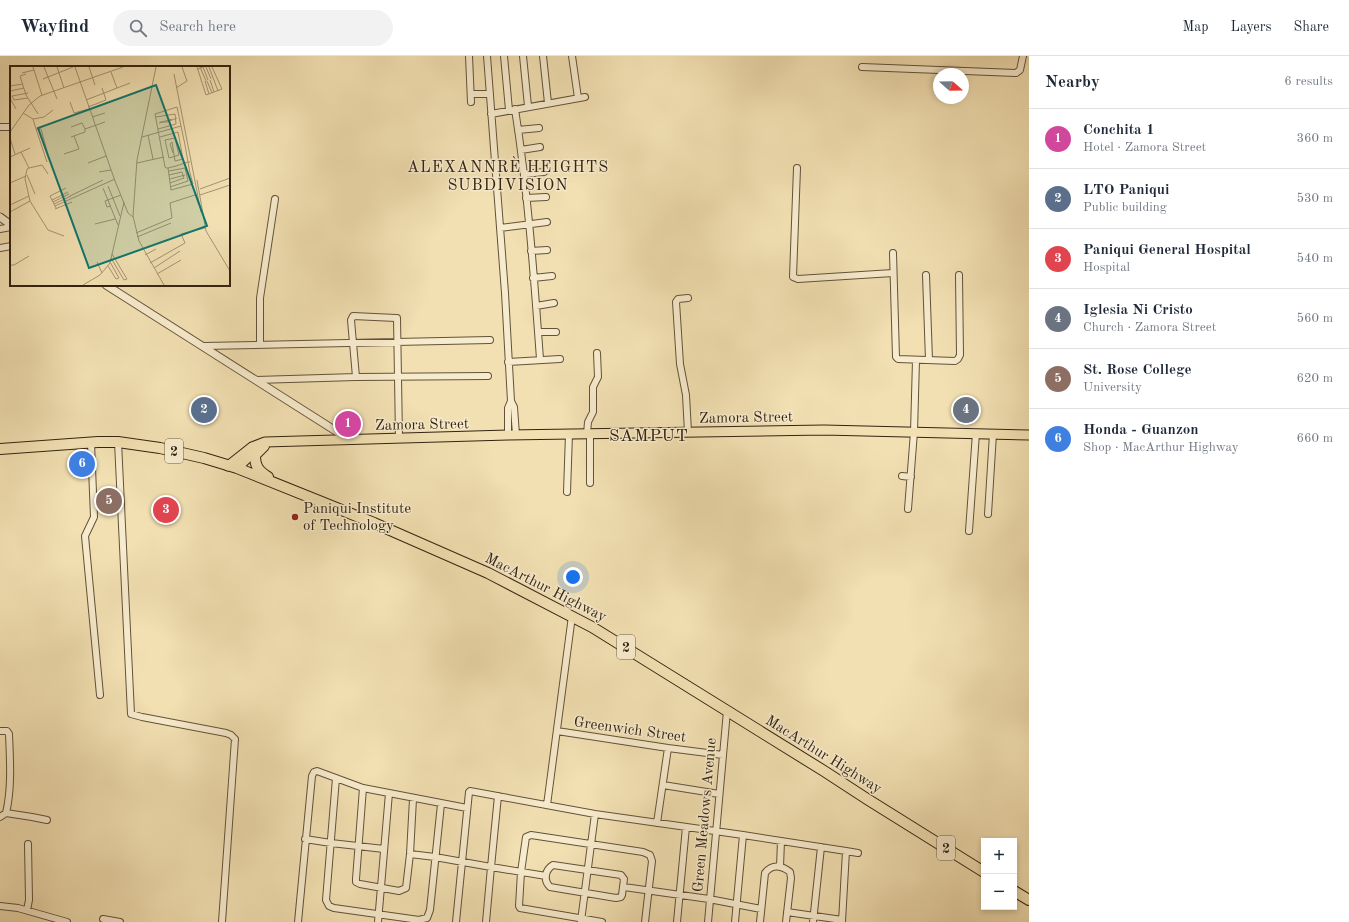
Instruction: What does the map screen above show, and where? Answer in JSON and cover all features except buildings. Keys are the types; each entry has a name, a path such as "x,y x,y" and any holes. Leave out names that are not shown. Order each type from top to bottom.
{"highway":[{"name":"MacArthur Highway","path":"0,449 118,442 182,452 232,467 374,523 488,573 572,616 619,643 981,870"},
{"path":"266,444 255,455 256,466 262,473 281,486"},
{"path":"1017,893 1029,900"}],"main road":[{"name":"Zamora Street","path":"232,467 252,447 266,444 399,438 818,430 1029,435"}],"street":[{"path":"469,56 471,102"},
{"path":"487,56 505,293 508,362 511,400 514,407 516,425 512,435"},
{"path":"504,56 512,110 518,130 524,174 540,360"},
{"path":"523,56 528,106"},
{"path":"543,56 548,103"},
{"path":"572,56 578,98"},
{"path":"862,67 1016,73 1020,70 1023,56"},
{"path":"471,94 490,94"},
{"path":"491,114 528,106 585,97"},
{"path":"0,127 10,126"},
{"path":"518,130 539,128"},
{"path":"521,150 540,147"},
{"path":"797,168 793,277 798,279 893,273"},
{"path":"524,174 544,172"},
{"path":"526,198 546,197"},
{"path":"260,345 260,298 275,199"},
{"path":"0,217 10,225"},
{"path":"500,228 547,222"},
{"path":"0,229 10,226"},
{"path":"0,248 10,246"},
{"path":"531,251 547,250"},
{"path":"893,253 896,357 898,359 956,361 960,357 959,275"},
{"path":"926,274 929,360"},
{"path":"533,278 552,276"},
{"path":"108,286 350,440"},
{"path":"688,298 678,299 676,302 680,364 686,395 688,432"},
{"path":"536,306 554,303"},
{"path":"356,377 351,320 354,316 397,318 399,438"},
{"path":"538,332 556,332"},
{"path":"203,346 490,340"},
{"path":"590,483 588,422 593,412 593,387 598,377 597,352"},
{"path":"508,362 560,359"},
{"path":"908,509 914,432 916,360"},
{"path":"256,380 356,377 488,376"},
{"path":"511,400 508,408 508,425 512,435"},
{"path":"508,425 516,425"},
{"path":"568,492 569,434"},
{"path":"969,531 976,434"},
{"path":"988,514 993,434"},
{"path":"118,442 131,714 142,718 226,733 235,739 222,922"},
{"path":"91,443 94,517 85,536 100,696"},
{"path":"902,476 911,477"},
{"path":"547,805 572,616"},
{"name":"Green Meadows Avenue","path":"708,922 727,711"},
{"path":"0,732 7,731 9,734 8,796 6,813"},
{"name":"Greenwich Street","path":"557,731 723,755"},
{"path":"657,823 668,748"},
{"path":"298,922 305,839 312,776 314,772 317,771 363,788 413,799 467,808"},
{"path":"336,778 327,891 327,904 334,908 419,920 427,918 430,910 441,804"},
{"path":"663,785 719,794"},
{"path":"363,788 356,882 381,888 399,891 406,888 410,854 413,799"},
{"path":"456,922 470,791 595,814 858,853"},
{"path":"378,922 389,793"},
{"path":"486,922 498,796"},
{"path":"0,817 6,813 47,820"},
{"path":"581,920 586,893 595,814"},
{"path":"677,922 686,827"},
{"path":"735,922 743,835"},
{"path":"602,922 581,920 520,908 521,872 525,840 528,836 592,844 643,852 650,855 652,861 645,922"},
{"path":"305,839 331,844 384,849"},
{"path":"780,867 781,841"},
{"path":"27,910 29,900 28,844"},
{"path":"813,919 821,847"},
{"path":"787,912 813,919 842,921 846,851"},
{"path":"410,854 546,876"},
{"path":"553,865 588,870 621,875 624,879 622,895 619,898 550,887 546,882 548,869 553,865"},
{"path":"760,922 765,873 774,866 790,872 791,878 786,922"},
{"path":"624,887 680,894 761,909"},
{"path":"0,906 27,910 67,922"},
{"path":"103,919 120,922"}],"place":[{"name":"LTO Paniqui","path":"204,410"},
{"name":"Iglesia Ni Cristo","path":"966,410"},
{"name":"Conchita 1","path":"348,424"},
{"name":"Honda - Guanzon","path":"82,464"},
{"name":"St. Rose College","path":"109,501"},
{"name":"Paniqui General Hospital","path":"166,510"},
{"name":"Paniqui Institute of Technology","path":"295,517"}],"district":[{"name":"ALEXANNRÈ HEIGHTS SUBDIVISION","path":"508,175"},
{"name":"SAMPUT","path":"649,435"}]}
